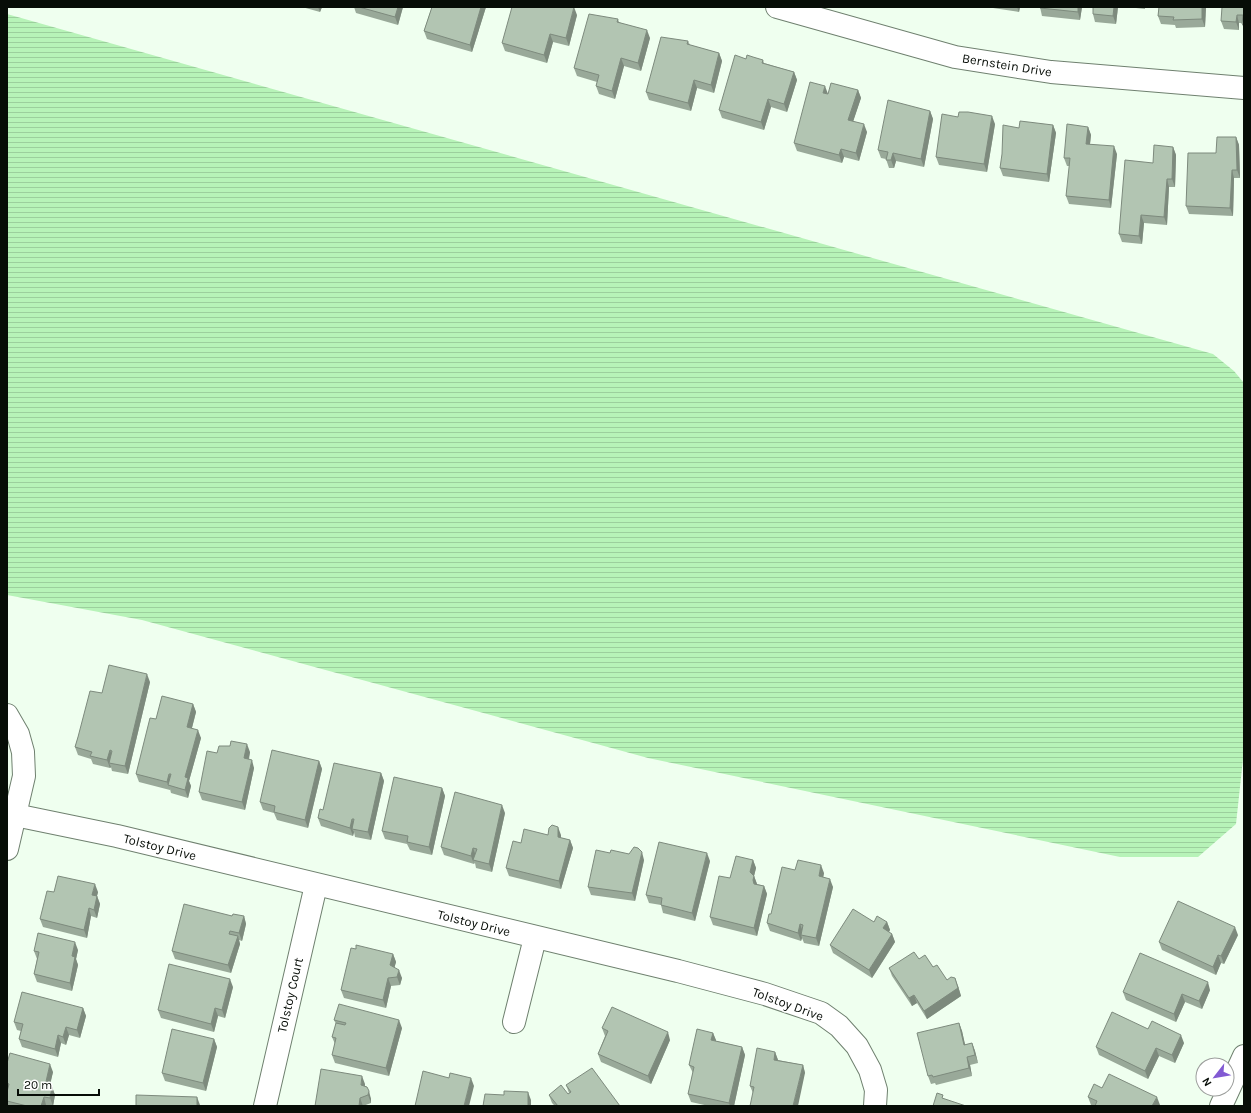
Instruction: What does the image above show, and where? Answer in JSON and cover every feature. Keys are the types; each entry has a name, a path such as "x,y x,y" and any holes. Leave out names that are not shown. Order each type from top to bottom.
{"street":[{"name":"Bernstein Drive","path":"777,7 955,57 1051,72 1244,88"},
{"path":"7,715 18,734 23,752 24,776 7,849"},
{"name":"Tolstoy Drive","path":"15,815 117,836 765,994 821,1013 839,1026 857,1046 870,1070 876,1090 875,1106"},
{"name":"Tolstoy Court","path":"265,1106 316,885"},
{"path":"514,1022 535,938"},
{"path":"1221,1106 1244,1056"}],"shaded area":[{"path":"7,14 1213,354 1234,371 1244,383 1244,750 1236,824 1198,857 1120,857 648,758 142,620 7,595"}],"building":[{"path":"359,7 398,7 395,17"},
{"path":"432,7 481,7 470,45 424,31"},
{"path":"512,7 574,7 566,38 550,34 544,55 502,43"},
{"path":"1078,7 1078,12 1040,8"},
{"path":"1093,7 1114,7 1113,16 1093,14"},
{"path":"1159,7 1202,7 1202,19 1173,20 1174,17 1158,16"},
{"path":"1222,7 1244,7 1244,25 1242,24 1243,15 1237,15 1236,22 1221,21"},
{"path":"589,14 618,19 617,22 647,30 638,63 621,58 612,91 596,86 599,75 574,68"},
{"path":"661,37 688,41 687,44 719,53 711,85 694,80 688,103 646,92"},
{"path":"735,55 746,59 747,55 763,60 762,63 794,72 784,104 768,99 761,122 719,110"},
{"path":"810,82 825,86 823,93 828,94 831,83 858,90 848,120 864,124 856,153 841,149 839,155 794,143"},
{"path":"888,100 930,111 921,159 893,153 891,160 886,160 888,152 878,150"},
{"path":"959,112 992,116 984,164 936,157 942,114 958,117"},
{"path":"1020,121 1053,125 1047,174 1000,168 1003,125 1019,128"},
{"path":"1067,124 1088,127 1086,144 1114,146 1109,200 1066,196 1070,158 1064,158"},
{"path":"1217,137 1236,137 1237,170 1232,170 1230,208 1186,206 1188,153 1216,153"},
{"path":"1154,145 1173,147 1172,179 1167,179 1164,217 1141,215 1139,236 1119,234 1125,160 1153,163"},
{"path":"109,665 147,674 125,766 109,763 112,751 110,750 107,760 90,756 92,752 75,747 90,691 102,693"},
{"path":"162,696 193,704 187,727 198,730 185,777 188,778 185,790 168,785 171,774 169,774 167,782 136,774 150,718 156,719"},
{"path":"231,741 247,744 244,758 252,760 242,802 199,792 207,751 217,753 219,746 230,746"},
{"path":"272,750 319,761 305,820 274,812 275,806 260,802"},
{"path":"334,763 381,773 368,832 352,829 354,819 352,819 350,828 318,818 320,809 323,810"},
{"path":"394,777 442,788 429,847 407,842 408,836 382,831"},
{"path":"455,792 502,805 489,864 473,860 477,849 473,848 471,856 441,847"},
{"path":"552,825 558,827 558,837 570,840 559,881 506,868 513,841 521,843 524,829 548,835 549,828"},
{"path":"659,842 707,853 692,913 661,905 662,898 646,895"},
{"path":"634,847 638,848 642,852 632,893 588,887 596,850 610,853 611,850 629,854"},
{"path":"736,856 753,860 750,872 754,876 754,884 764,886 754,928 710,917 719,876 730,878"},
{"path":"798,860 821,865 819,876 830,879 816,938 801,935 803,925 800,924 798,933 767,923 769,914 771,914 782,867 795,870"},
{"path":"58,876 95,884 92,895 97,896 94,910 89,908 84,930 40,919 47,891 54,892"},
{"path":"1178,901 1235,927 1221,956 1218,955 1213,967 1159,942"},
{"path":"184,904 232,916 233,914 244,916 239,933 230,931 229,934 238,936 228,965 172,951"},
{"path":"853,909 874,922 877,916 887,922 883,928 892,934 869,970 830,945"},
{"path":"38,933 75,942 72,956 75,957 70,983 34,974 39,952 34,951"},
{"path":"356,945 393,954 390,965 399,970 397,977 388,978 383,1000 341,990 351,948 356,949"},
{"path":"914,952 919,959 925,955 933,967 937,965 947,980 951,977 955,978 958,988 924,1011 914,995 909,998 889,968"},
{"path":"1140,953 1208,982 1199,1001 1182,994 1174,1014 1123,992"},
{"path":"169,964 230,979 222,1010 215,1008 211,1024 158,1010"},
{"path":"22,992 83,1008 77,1030 66,1027 63,1037 58,1035 55,1049 19,1039 23,1024 14,1022"},
{"path":"339,1004 399,1020 386,1068 332,1055 336,1038 332,1037 336,1023 345,1025 346,1023 334,1020"},
{"path":"612,1007 668,1032 648,1076 598,1054 608,1031 602,1028"},
{"path":"1112,1012 1148,1029 1152,1021 1181,1035 1172,1055 1156,1048 1145,1071 1096,1047"},
{"path":"959,1023 964,1045 972,1043 975,1055 967,1057 969,1068 933,1077 932,1075 928,1076 917,1033"},
{"path":"172,1029 214,1039 203,1083 162,1073"},
{"path":"697,1029 713,1033 711,1040 742,1047 729,1103 688,1094 694,1067 689,1065"},
{"path":"757,1048 775,1052 774,1060 803,1065 793,1106 750,1106 754,1087 750,1086"},
{"path":"10,1053 50,1064 45,1086 52,1087 50,1098 44,1097 41,1106 27,1106 7,1101 9,1084 7,1083 7,1063"},
{"path":"592,1068 620,1106 558,1106 549,1095 561,1085 568,1094 571,1092 566,1085"},
{"path":"321,1069 362,1076 361,1085 367,1087 369,1091 368,1095 360,1098 359,1106 315,1106"},
{"path":"423,1071 449,1078 450,1073 471,1078 464,1106 415,1106"},
{"path":"1109,1074 1157,1097 1152,1106 1095,1106 1097,1101 1088,1097 1094,1084 1102,1088"},
{"path":"504,1091 528,1092 528,1106 483,1106 485,1094 504,1095"},
{"path":"937,1093 943,1095 942,1098 966,1106 933,1106"},
{"path":"136,1095 197,1097 197,1106 136,1106"}]}
